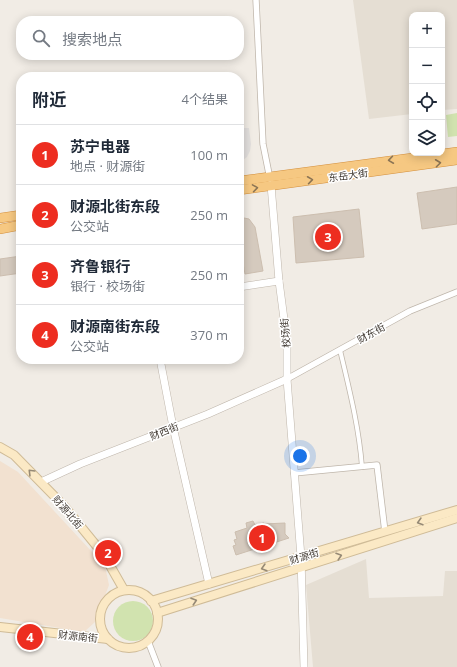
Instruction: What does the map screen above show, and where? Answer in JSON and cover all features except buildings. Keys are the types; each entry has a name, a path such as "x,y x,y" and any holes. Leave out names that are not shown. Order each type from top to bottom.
{"highway":[{"name":"东岳大街","path":"244,189 271,181 457,152"},
{"name":"东岳大街","path":"244,181 271,181 457,160"},
{"path":"0,218 16,216"},
{"path":"0,229 16,226"}],"main road":[{"name":"财源北街","path":"0,447 14,455 64,506 104,555 124,590"},
{"name":"财源街","path":"151,600 457,510"},
{"name":"财源街","path":"157,613 457,518"},
{"path":"124,590 133,590 142,593 151,600 157,613 157,625 154,634 148,641 139,646 130,648 120,647 104,635 100,626 99,617 102,607 107,599 115,593 124,590"},
{"name":"财源南街","path":"0,627 108,639"}],"street":[{"name":"校场街","path":"256,0 263,144 271,181 279,281 287,342 287,379 302,568 304,667"},
{"path":"244,287 279,281"},
{"name":"财东街","path":"287,379 410,311 457,292"},
{"path":"340,350 351,395 360,444 362,467"},
{"path":"161,364 173,428 209,584"},
{"name":"财西街","path":"41,482 80,464 173,428 287,379"},
{"path":"294,473 377,466 385,532"},
{"path":"148,641 158,667"}],"shaded area":[{"path":"353,0 457,0 457,109 445,110 445,12 409,12 409,114 369,119"},
{"path":"244,128 249,128 251,144 247,157 244,159"},
{"path":"0,461 18,472 105,566 109,585 95,622 84,632 0,618"},
{"path":"366,559 369,598 443,596 445,571 457,571 457,667 313,667 306,585"}],"green space":[{"path":"457,113 457,136 448,137 446,115"},
{"path":"137,601 144,604 150,610 153,621 152,629 144,638 137,641 129,641 122,638 114,629 113,617 116,610 125,602"}],"place":[{"name":"齐鲁银行","path":"328,237"},
{"name":"苏宁电器","path":"262,538"},
{"name":"财源北街东段","path":"108,553"},
{"name":"财源南街东段","path":"30,637"}]}
